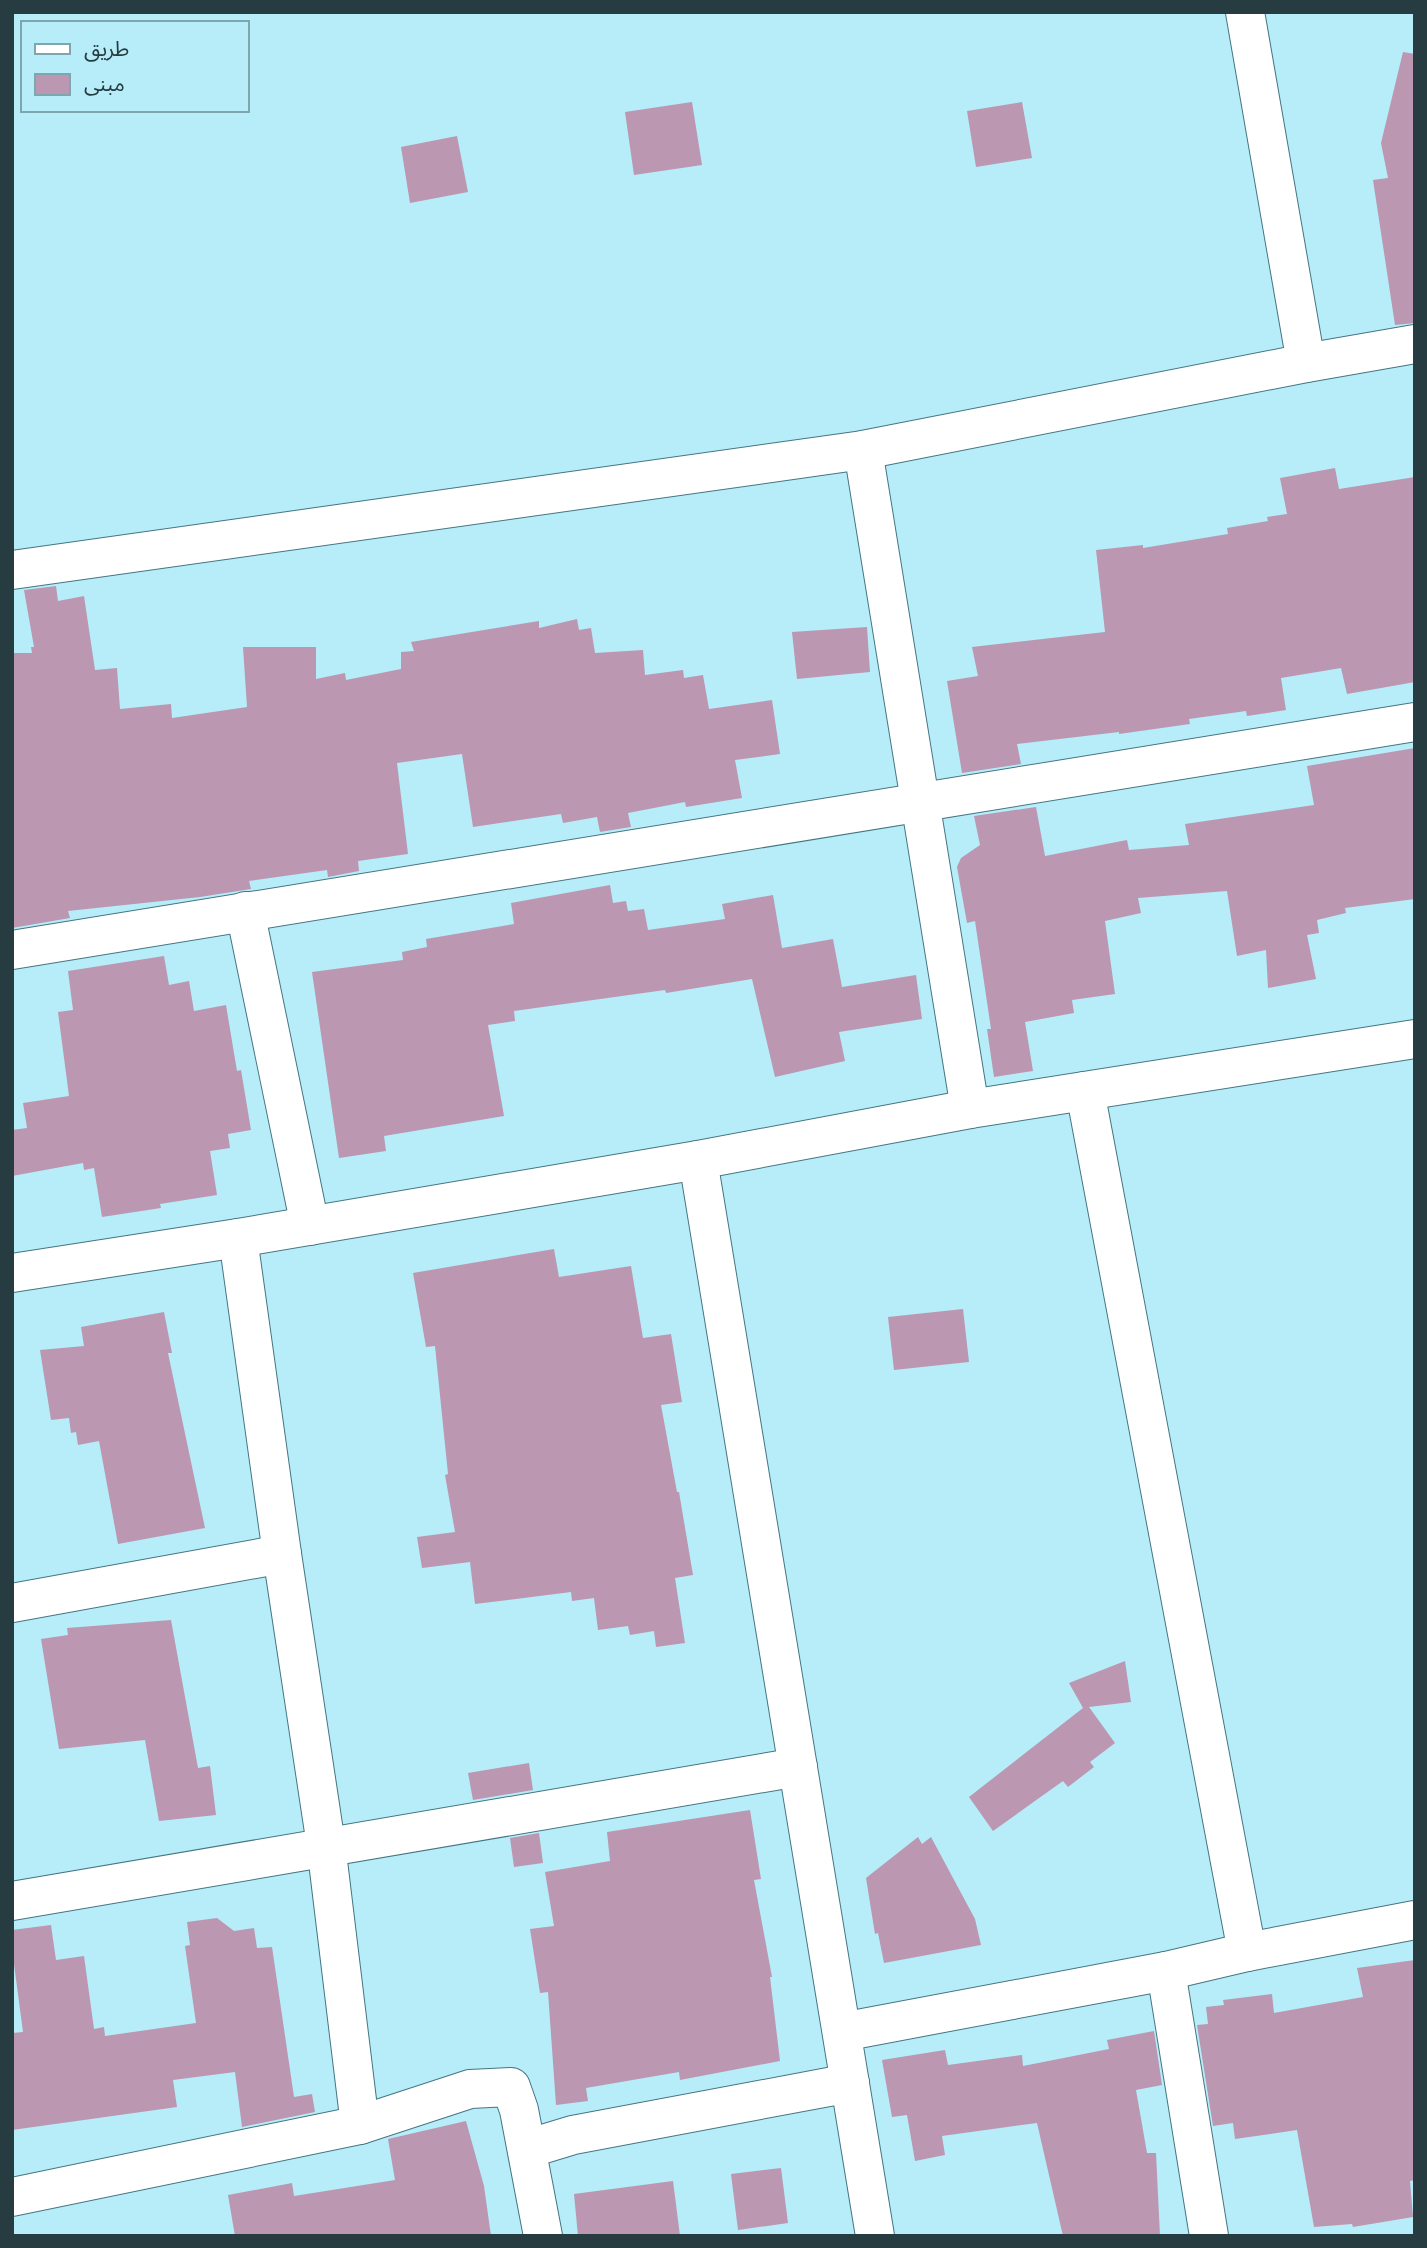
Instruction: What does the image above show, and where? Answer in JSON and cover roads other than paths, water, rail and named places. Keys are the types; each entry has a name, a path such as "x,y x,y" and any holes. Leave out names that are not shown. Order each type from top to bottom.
{"street":[{"path":"1245,12 1306,363"},
{"path":"12,570 863,450 1415,344"},
{"path":"863,450 970,1109"},
{"path":"12,950 1415,722"},
{"path":"245,911 310,1226"},
{"path":"12,1273 698,1160 970,1109 1415,1039"},
{"path":"1085,1091 1247,1952"},
{"path":"698,1160 875,2236"},
{"path":"237,1238 326,1845 360,2125"},
{"path":"12,1603 282,1554"},
{"path":"12,1900 798,1767"},
{"path":"842,2032 1166,1972 1247,1952 1415,1920"},
{"path":"1166,1972 1209,2236"},
{"path":"527,2149 573,2135 850,2083"},
{"path":"12,2197 360,2125 470,2089 511,2087 519,2110 543,2236"}]}
